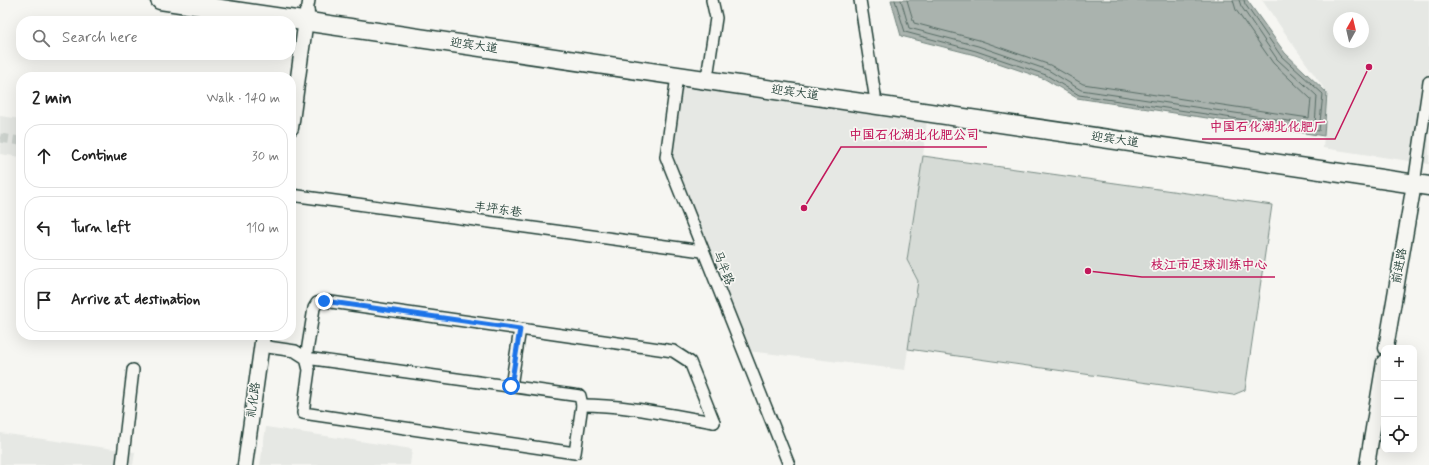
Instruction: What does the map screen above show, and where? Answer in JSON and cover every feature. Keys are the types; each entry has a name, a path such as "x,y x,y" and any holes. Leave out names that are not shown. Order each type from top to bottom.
{"main road":[{"name":"迎宾大道","path":"160,0 307,11 677,76 1422,181"},
{"name":"迎宾大道","path":"228,0 875,95 1422,181"}],"street":[{"path":"708,71 716,18 712,0"},
{"path":"860,0 875,95"},
{"path":"296,91 307,11"},
{"name":"马半路","path":"677,76 666,157 789,465"},
{"path":"1422,181 1429,82"},
{"name":"前进路","path":"1387,345 1422,181"},
{"name":"丰坪东巷","path":"296,196 702,250"},
{"path":"262,341 295,351 306,358 580,396 582,405 575,453 302,413 309,370 306,358 314,308 317,303 324,301 673,352 690,362 714,422 632,408 582,405"},
{"path":"511,386 520,329"},
{"name":"礼化路","path":"245,465 262,341"},
{"path":"122,465 133,370"},
{"path":"1367,465 1381,380"}],"shaded area":[{"path":"1262,0 1429,0 1429,164 1323,148 1327,93"},
{"path":"682,85 927,120 907,260 918,281 905,370 748,351 673,155"},
{"path":"0,116 16,118 16,156 0,154"},
{"path":"923,156 1272,205 1245,390 1233,395 908,349 918,281 907,260"},
{"path":"266,427 412,449 410,465 260,465"},
{"path":"0,433 135,452 133,465 0,465"}],"water":[{"path":"891,0 1247,0 1285,53 1327,93 1324,136 1077,98 1045,79 975,55 901,36"}],"tunnel":[{"path":"0,138 16,140"}],"place":[{"name":"中国石化湖北化肥厂","path":"1369,67"},
{"name":"中国石化湖北化肥公司","path":"804,208"},
{"name":"枝江市足球训练中心","path":"1088,271"}],"route":[{"path":"324,301 520,329 511,386"}]}
